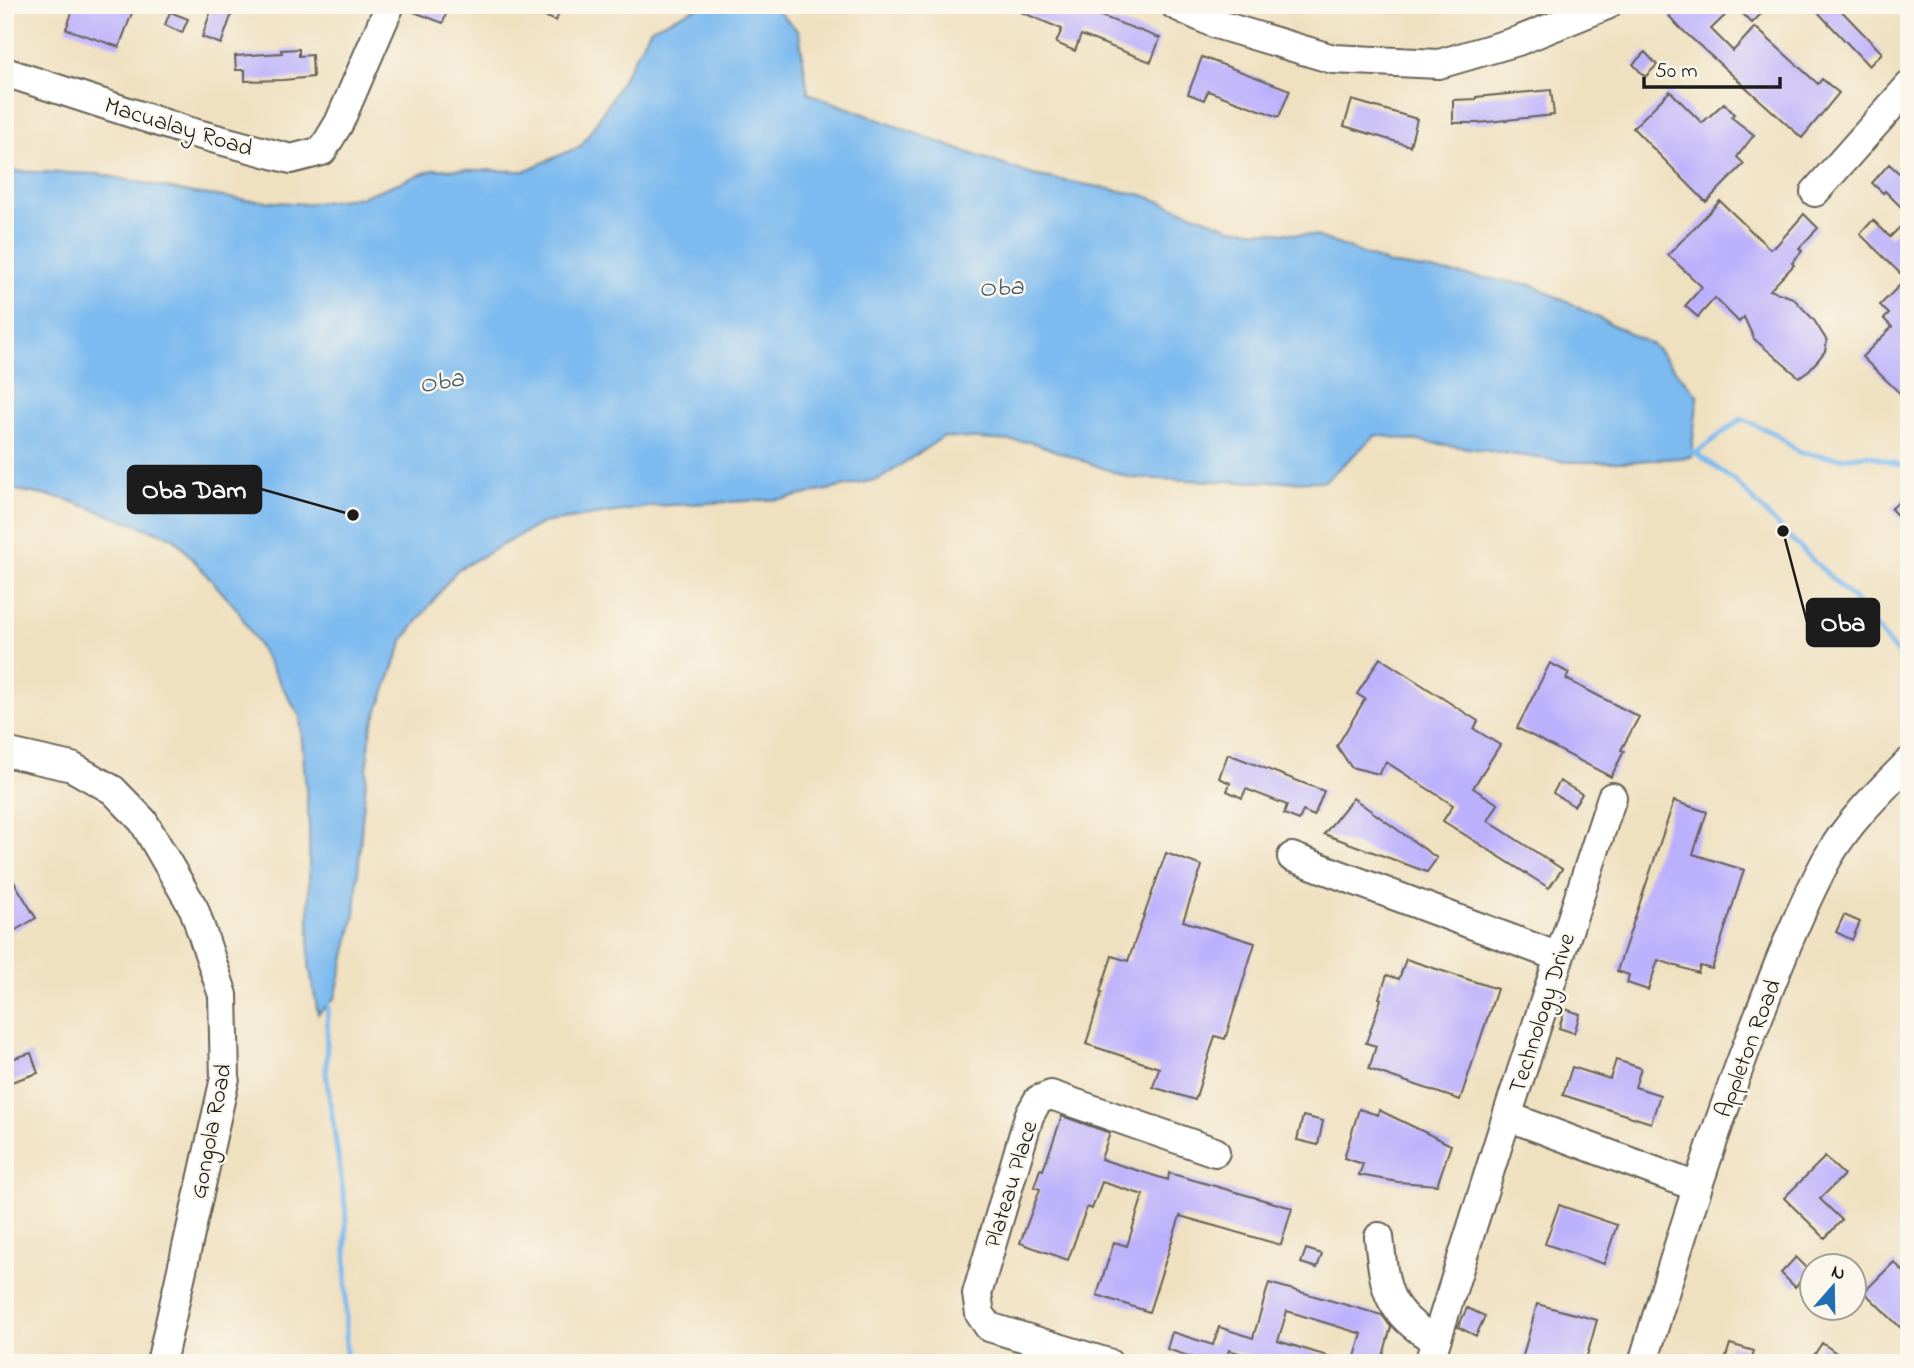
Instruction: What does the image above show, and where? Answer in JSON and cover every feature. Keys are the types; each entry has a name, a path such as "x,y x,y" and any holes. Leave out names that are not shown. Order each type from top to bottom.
{"street":[{"name":"Macualay Road","path":"5,72 190,132 291,159 322,151 339,123 390,5"},
{"path":"1175,5 1216,24 1333,59 1439,64 1518,41 1607,5"},
{"path":"1815,192 1909,86"},
{"name":"Gongola Road","path":"5,752 72,767 113,790 143,821 194,909 223,995 225,1078 161,1363"},
{"name":"Appleton Road","path":"1643,1363 1732,1082 1785,948 1828,858 1862,808 1909,762"},
{"name":"Technology Drive","path":"1612,797 1507,1116 1697,1187"},
{"path":"1292,858 1559,957"},
{"name":"Plateau Place","path":"1108,1363 989,1327 980,1314 977,1294 1029,1116 1038,1100 1051,1096 1214,1152"},
{"path":"1433,1352 1507,1116"},
{"path":"1379,1237 1384,1281 1395,1307 1433,1352"}],"water":[{"path":"703,5 772,5 799,32 808,93 1033,175 1143,195 1231,228 1317,236 1389,264 1533,285 1653,345 1698,395 1691,457 1625,462 1566,462 1376,435 1325,481 1242,482 1130,478 1031,442 943,437 880,479 784,499 655,506 542,523 457,570 404,639 371,729 355,914 335,998 318,1014 309,965 309,826 300,717 237,609 174,538 65,499 5,488 5,171 99,174 186,192 307,204 361,197 435,169 524,171 581,146 651,28"}],"building":[{"path":"75,5 102,5 112,9 114,5 135,5 119,47 66,29"},
{"path":"213,5 235,5 221,44 202,37"},
{"path":"406,5 440,5 448,8 443,23 406,9"},
{"path":"518,5 562,5 556,21"},
{"path":"1004,5 1061,5 1092,16 1093,13 1160,38 1151,62 1081,35 1075,51 1056,43 1062,29"},
{"path":"1663,5 1770,5 1752,23 1735,6 1711,29 1733,51 1755,27 1818,84 1822,79 1839,93 1802,138 1679,27"},
{"path":"1811,5 1836,5 1882,53 1869,66"},
{"path":"170,12 188,19 182,33 165,25"},
{"path":"299,49 299,56 312,55 313,77 245,81 245,70 236,70 235,56 282,53 281,50"},
{"path":"1645,52 1657,65 1645,77 1633,64"},
{"path":"1202,57 1290,90 1279,117 1208,91 1204,100 1188,94"},
{"path":"1551,90 1554,115 1453,123 1453,100"},
{"path":"1670,91 1702,123 1724,103 1734,114 1731,117 1754,135 1737,157 1744,164 1706,202 1633,128"},
{"path":"1352,100 1417,119 1410,146 1344,126"},
{"path":"1889,164 1909,182 1909,215 1885,191 1883,193 1872,183"},
{"path":"1720,201 1770,249 1775,247 1804,214 1818,228 1799,248 1802,251 1792,263 1794,265 1770,290 1793,298 1814,320 1827,341 1825,351 1818,360 1799,377 1754,339 1744,317 1739,322 1715,298 1698,317 1685,306 1702,287 1668,255"},
{"path":"1909,218 1909,402 1862,357 1892,327 1884,319 1889,314 1880,305 1906,279 1860,234 1873,220 1890,237"},
{"path":"1909,493 1909,528 1891,509"},
{"path":"1380,658 1478,721 1474,729 1500,745 1473,788 1498,804 1488,821 1562,869 1549,888 1443,821 1453,805 1386,762 1379,774 1351,767 1337,746 1365,699 1357,694"},
{"path":"1550,663 1569,673 1566,679 1639,717 1621,750 1624,751 1611,777 1517,728"},
{"path":"1228,754 1324,791 1314,816 1303,811 1299,820 1284,814 1287,805 1246,789 1242,798 1227,791 1230,783 1219,778"},
{"path":"1560,781 1582,794 1574,806 1553,793"},
{"path":"1353,798 1437,858 1427,872 1324,834"},
{"path":"1674,801 1707,812 1693,854 1744,870 1712,969 1700,966 1698,973 1658,960 1648,990 1627,983 1629,975 1617,971"},
{"path":"1166,853 1202,866 1183,921 1255,943 1225,1039 1215,1036 1195,1100 1153,1087 1159,1068 1086,1044 1112,956 1128,961"},
{"path":"5,867 36,918 14,931 5,916"},
{"path":"1844,915 1860,922 1852,940 1836,932"},
{"path":"1406,959 1497,989 1460,1100 1369,1069 1376,1046 1366,1043 1381,999 1379,998 1387,975 1399,979"},
{"path":"1565,1009 1580,1014 1574,1033 1559,1028"},
{"path":"31,1053 38,1073 5,1084 5,1061"},
{"path":"1616,1060 1641,1068 1635,1087 1660,1095 1651,1123 1563,1095 1572,1067 1610,1079"},
{"path":"1359,1109 1378,1115 1379,1110 1451,1145 1437,1185 1359,1175 1363,1164 1344,1158"},
{"path":"1062,1116 1110,1133 1101,1159 1168,1180 1169,1173 1292,1208 1281,1245 1180,1216 1149,1312 1097,1295 1114,1242 1127,1246 1143,1195 1102,1182 1092,1209 1087,1207 1068,1260 1020,1243 1040,1189 1034,1187 1040,1169 1043,1170"},
{"path":"1303,1116 1323,1121 1318,1145 1297,1140"},
{"path":"1825,1157 1844,1175 1820,1199 1842,1220 1825,1238 1784,1198"},
{"path":"1559,1205 1617,1225 1604,1264 1545,1244"},
{"path":"1306,1249 1322,1254 1317,1268 1301,1263"},
{"path":"1796,1257 1798,1259 1798,1284 1795,1287 1781,1273"},
{"path":"1894,1262 1909,1277 1909,1336 1868,1296 1868,1288"},
{"path":"1269,1283 1382,1315 1391,1327 1381,1363 1353,1363 1362,1334 1287,1311 1278,1341 1337,1359 1336,1363 1273,1363 1229,1350 1225,1363 1210,1363 1167,1349 1172,1332 1213,1345 1219,1327 1253,1338"},
{"path":"1537,1304 1597,1320 1585,1363 1521,1363"},
{"path":"1467,1308 1485,1316 1476,1336 1458,1327"},
{"path":"1822,1343 1851,1363 1809,1363"},
{"path":"1730,1344 1754,1351 1750,1363 1724,1363"}],"waterway":[{"path":"1696,453 1741,419 1774,433 1800,453 1841,458 1868,455 1903,466"},
{"name":"Oba","path":"1685,449 1696,453 1736,482 1853,599 1909,668"},
{"path":"328,1000 326,1073 346,1213 346,1363"}],"place":[{"name":"Oba Dam","path":"353,515"},
{"name":"Oba","path":"1783,531"}]}
